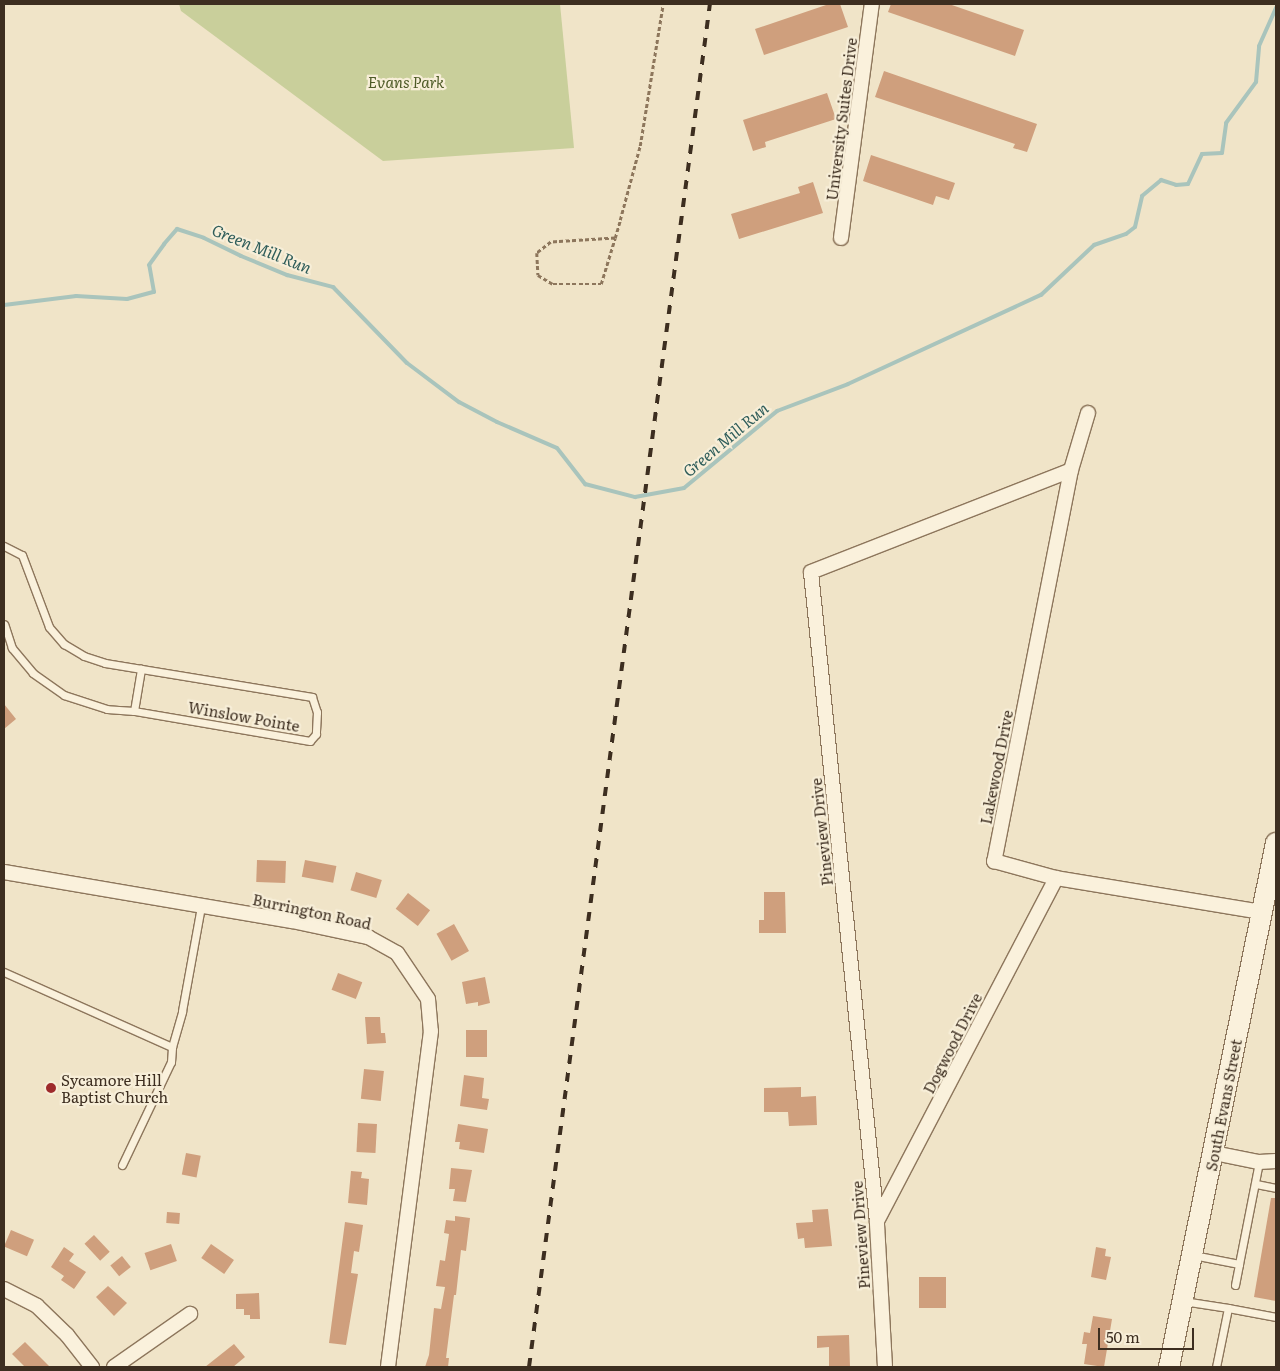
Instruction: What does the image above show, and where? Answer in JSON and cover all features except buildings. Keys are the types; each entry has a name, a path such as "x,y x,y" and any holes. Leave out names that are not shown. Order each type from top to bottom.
{"main road":[{"name":"South Evans Street","path":"1169,1367 1276,844"}],"street":[{"name":"University Suites Drive","path":"841,238 872,4"},
{"name":"Lakewood Drive","path":"1088,413 1071,470 994,861 1056,878 1262,912"},
{"name":"Pineview Drive","path":"885,1367 877,1222 811,572 1071,470"},
{"name":"Burrington Road","path":"4,872 368,936 397,953 428,998 431,1031 388,1367"},
{"name":"Dogwood Drive","path":"877,1222 1056,878"},
{"path":"1214,1153 1259,1162 1276,1160"},
{"path":"4,1289 37,1306 67,1335 92,1367"},
{"path":"114,1367 190,1314"}],"lane":[{"name":"Winslow Pointe","path":"4,546 22,555 49,627 64,644 84,656 98,661 312,697 316,712 316,734 310,741 134,711 107,709 64,695 33,674 12,648 4,624"},
{"path":"134,711 141,669"},
{"path":"122,1165 171,1062 172,1047 182,1011 201,906"},
{"path":"4,972 172,1047"},
{"path":"1235,1285 1259,1162"},
{"path":"1256,1184 1276,1188"},
{"path":"1192,1254 1239,1264"},
{"path":"1183,1300 1276,1317"},
{"path":"1216,1367 1228,1308"}],"path":[{"path":"615,238 551,242 537,253 538,275 553,284 601,284 615,238 640,146 663,4"}],"green space":[{"name":"Evans Park","path":"179,4 560,4 574,148 383,161 181,11"}],"waterway":[{"name":"Green Mill Run","path":"4,305 76,296 127,299 154,292 149,265 177,229 204,238 287,275 333,287 407,363 459,402 497,422 557,448 585,484 635,497 684,488 777,411 848,384 1041,295 1094,245 1126,234 1135,227 1142,196 1161,180 1176,185 1188,184 1202,154 1222,153 1226,123 1256,82 1259,46 1276,8"}],"railway":[{"path":"529,1367 710,4"}],"place":[{"name":"Sycamore Hill Baptist Church","path":"51,1088"}]}
